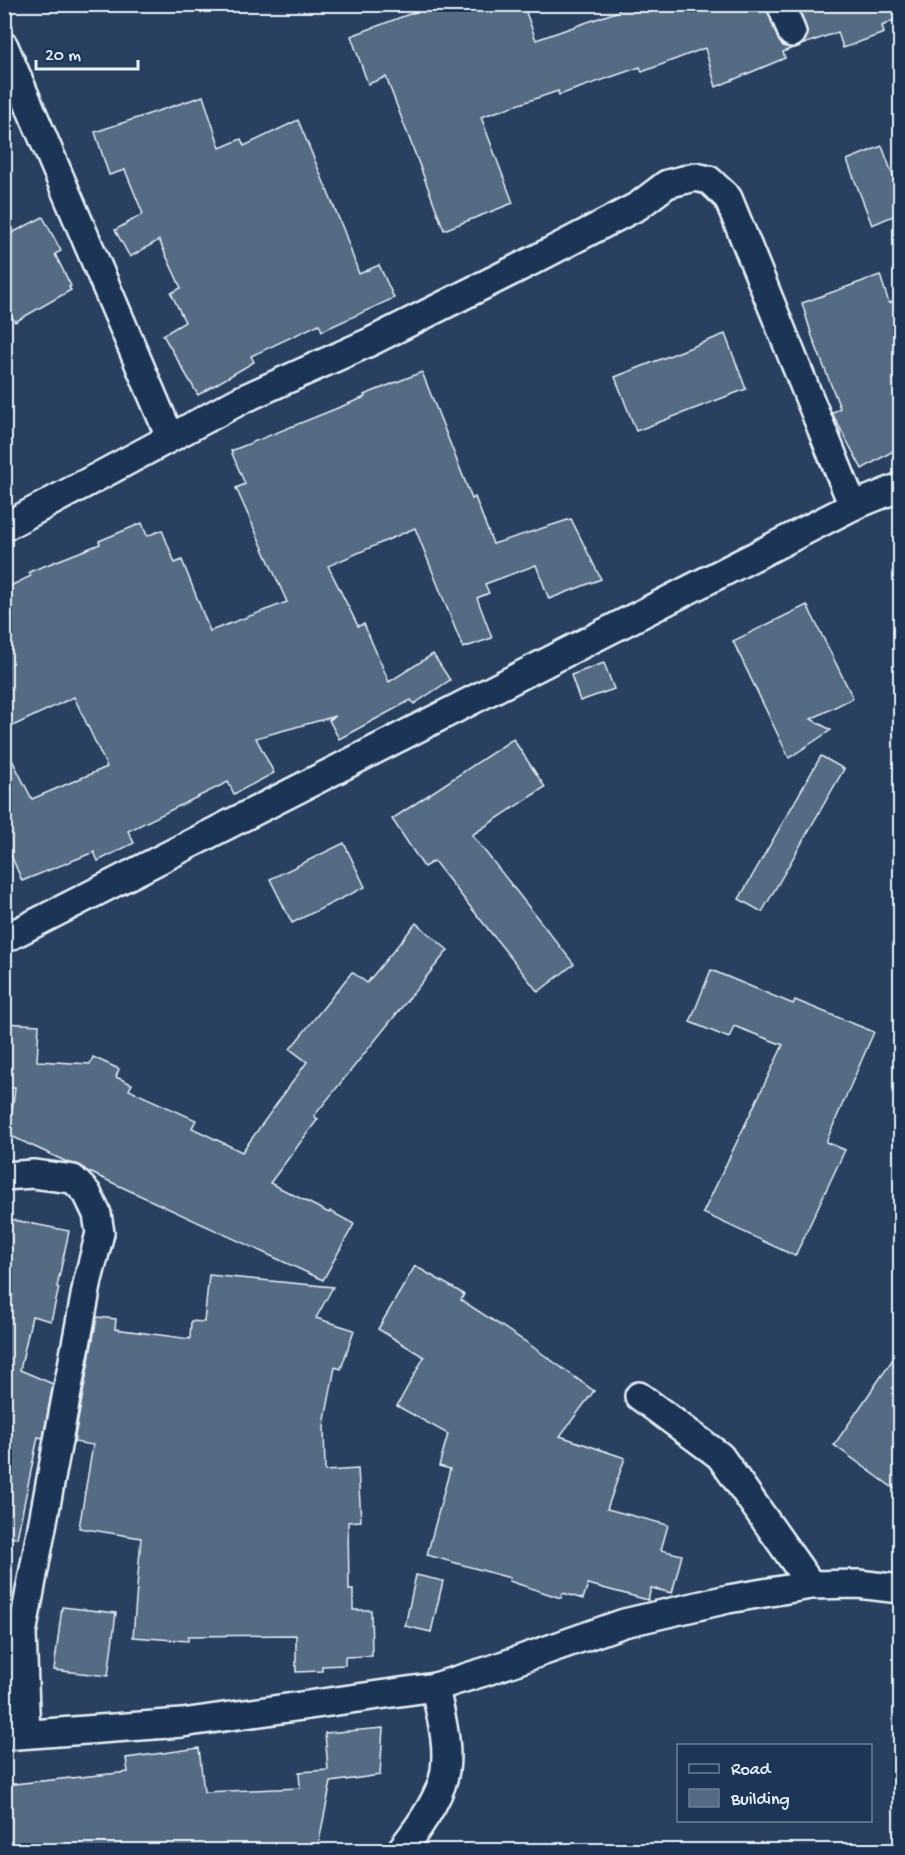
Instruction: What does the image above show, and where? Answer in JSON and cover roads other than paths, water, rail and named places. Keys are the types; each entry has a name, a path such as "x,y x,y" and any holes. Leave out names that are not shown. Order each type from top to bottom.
{"street":[{"path":"781,4 792,33"},
{"path":"4,46 170,437"},
{"path":"4,527 241,400 370,342 532,261 638,206 667,184 695,177 709,180 728,198 853,506"},
{"path":"7,931 853,506 900,487"},
{"path":"4,1176 33,1174 73,1179 87,1193 97,1214 100,1233 88,1280 22,1634 15,1735 182,1723 435,1687 624,1623 728,1599 811,1585 858,1584 900,1589"},
{"path":"639,1396 720,1455 811,1585"},
{"path":"400,1851 418,1830 442,1787 446,1769 445,1736 435,1687"}]}
